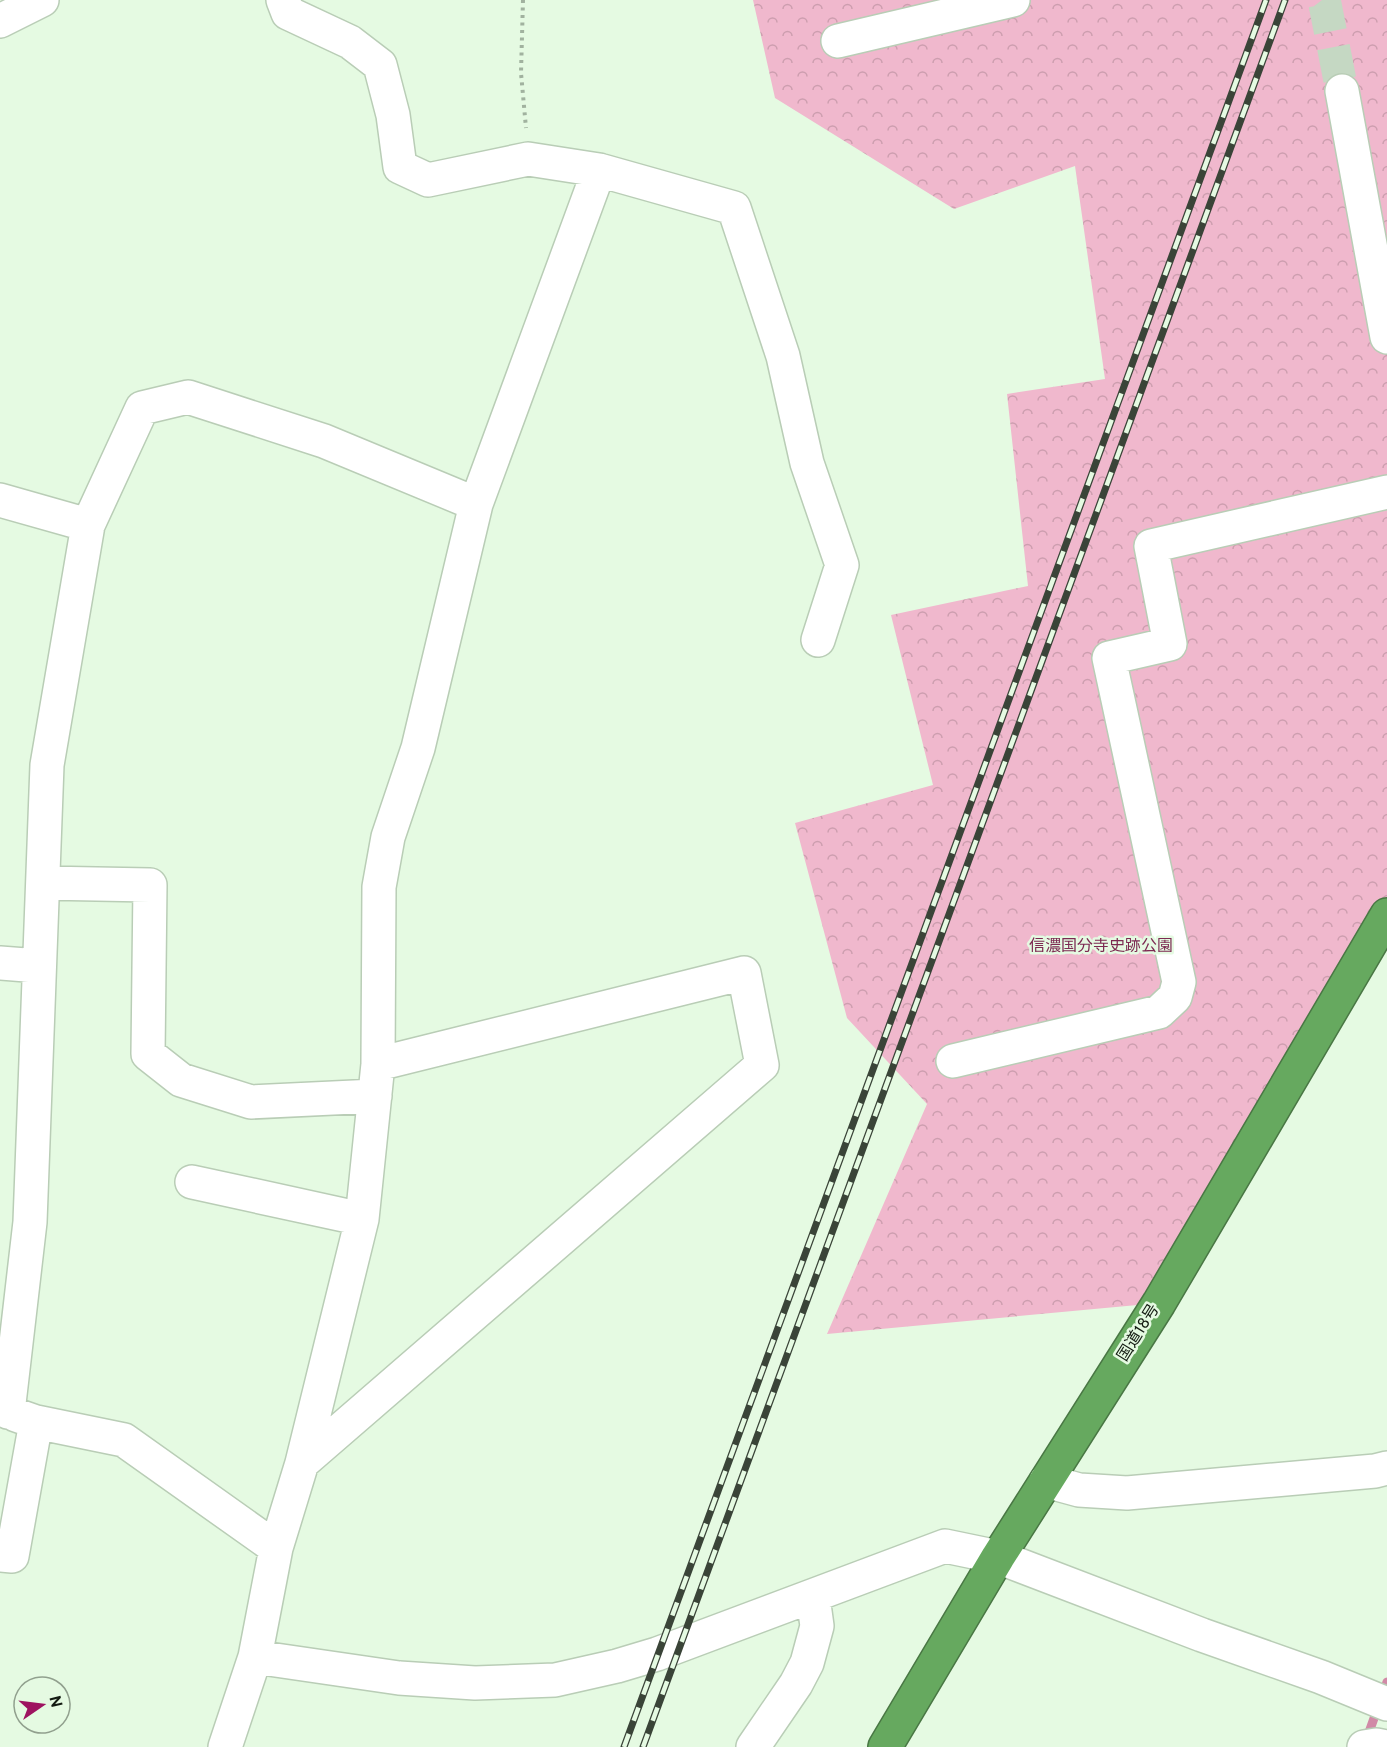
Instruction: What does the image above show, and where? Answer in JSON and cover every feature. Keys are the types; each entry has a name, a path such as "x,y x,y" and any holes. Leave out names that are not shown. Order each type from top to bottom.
{"highway":[{"name":"国道18号","path":"885,1747 998,1557 1159,1302 1387,915"}],"street":[{"path":"0,21 42,0"},
{"path":"283,0 288,13 350,42 380,65 393,115 400,167 428,180 528,149 734,208 783,356 807,463 842,565 818,640"},
{"path":"838,41 1013,0"},
{"path":"1342,91 1387,337"},
{"path":"225,1747 255,1657 276,1548 302,1463 362,1219 376,1080 379,887 388,837 418,748 476,504 599,170"},
{"path":"0,1555 12,1556 15,1415 30,1222 47,765 88,525 142,408 188,397 324,441 476,504"},
{"path":"953,1061 1159,1012 1175,997 1179,982 1109,658 1170,644 1151,546 1387,492"},
{"path":"0,500 88,525"},
{"path":"43,883 150,885 148,1054 181,1080 251,1102 376,1080 744,973 762,1065 302,1463"},
{"path":"0,963 39,966"},
{"path":"192,1182 362,1219"},
{"path":"15,1415 124,1440 276,1548"},
{"path":"1046,1481 1079,1490 1127,1493 1375,1471 1387,1468"},
{"path":"255,1657 399,1678 475,1683 555,1680 657,1654 945,1546 998,1557 1202,1635 1321,1677 1387,1704"},
{"path":"753,1747 796,1684 807,1663 817,1626 813,1597"},
{"path":"1364,1747 1376,1745 1386,1747"}],"path":[{"path":"523,0 522,73 528,149"}],"green space":[{"name":"信濃国分寺史跡公園","path":"753,0 1387,0 1387,921 1159,1303 827,1334 927,1104 847,1018 795,823 933,785 891,615 1028,586 1007,394 1105,379 1075,166 954,209 775,98"}],"waterway":[{"path":"1368,1735 1387,1682"}],"tunnel":[{"path":"1322,0 1325,4 1342,91"}],"railway":[{"path":"624,1747 1266,0"},
{"path":"643,1747 1285,0"}]}
